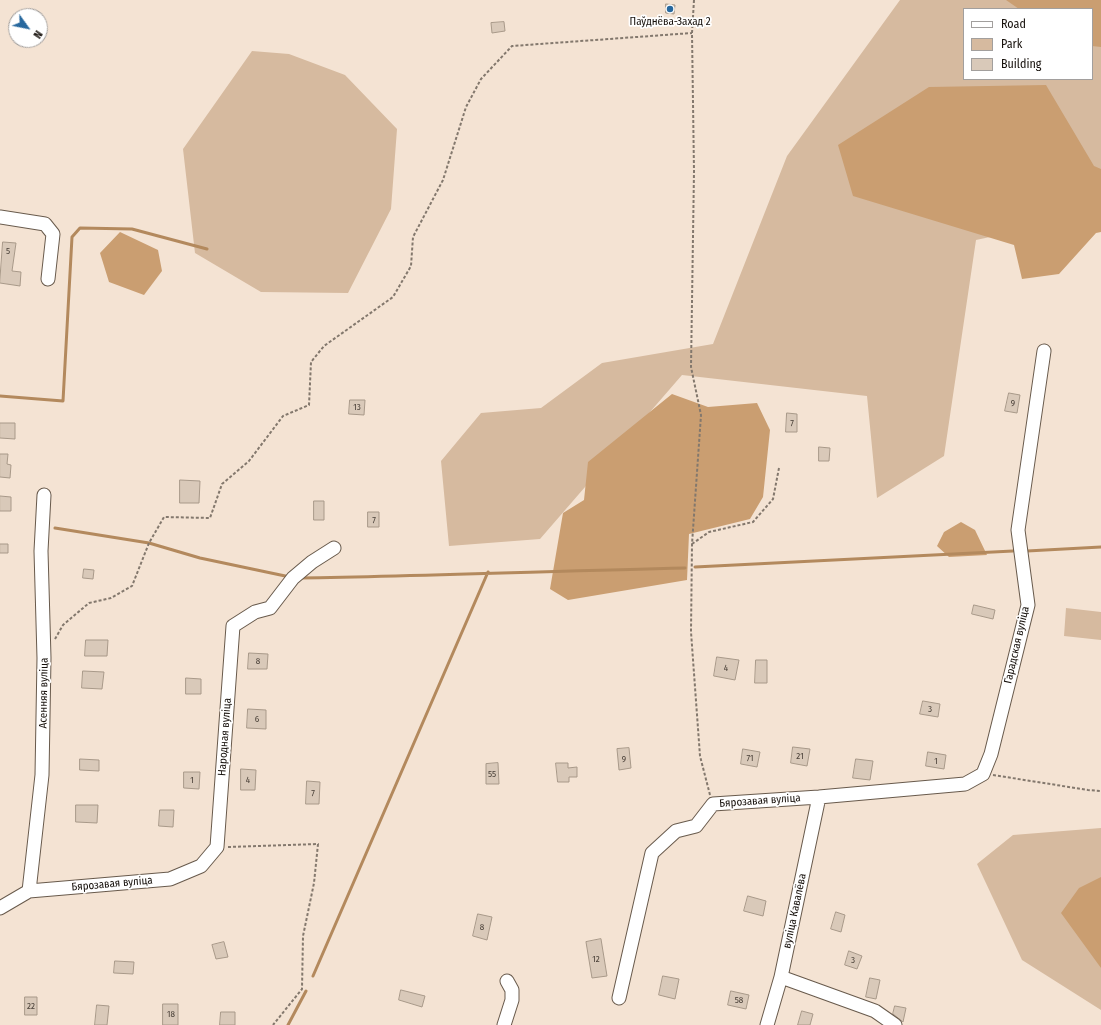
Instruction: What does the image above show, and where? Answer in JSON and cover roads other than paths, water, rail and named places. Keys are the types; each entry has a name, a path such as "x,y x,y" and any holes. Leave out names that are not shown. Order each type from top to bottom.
{"street":[{"path":"0,217 45,224 52,234 48,279"},
{"name":"Гарадская вуліца","path":"965,784 983,774 992,754 1028,605 1018,530 1044,351"},
{"name":"Асенняя вуліца","path":"29,891 42,775 44,658 41,551 44,495"},
{"name":"Народная вуліца","path":"216,847 233,626 255,612 270,608 294,578 312,562 334,548"},
{"name":"Бярозавая вуліца","path":"619,998 652,853 676,831 696,826 713,804 820,797 965,784"},
{"name":"вуліца Кавалёва","path":"767,1025 781,976 820,797"},
{"name":"Бярозавая вуліца","path":"0,908 29,891 170,879 201,866 216,847"},
{"path":"781,976 875,1011 895,1025"},
{"path":"504,1025 512,1000 512,990 507,981"}],"waterway":[{"path":"0,396 63,401 72,237 80,228 132,229 207,249"},
{"path":"55,528 149,543 200,558 290,577"},
{"path":"1027,551 1101,547"},
{"path":"695,567 1013,551"},
{"path":"299,578 685,568"},
{"path":"313,976 488,572"},
{"path":"288,1025 306,991"}],"place":[{"name":"Паўднёва-Захад 2","path":"670,9"}]}
